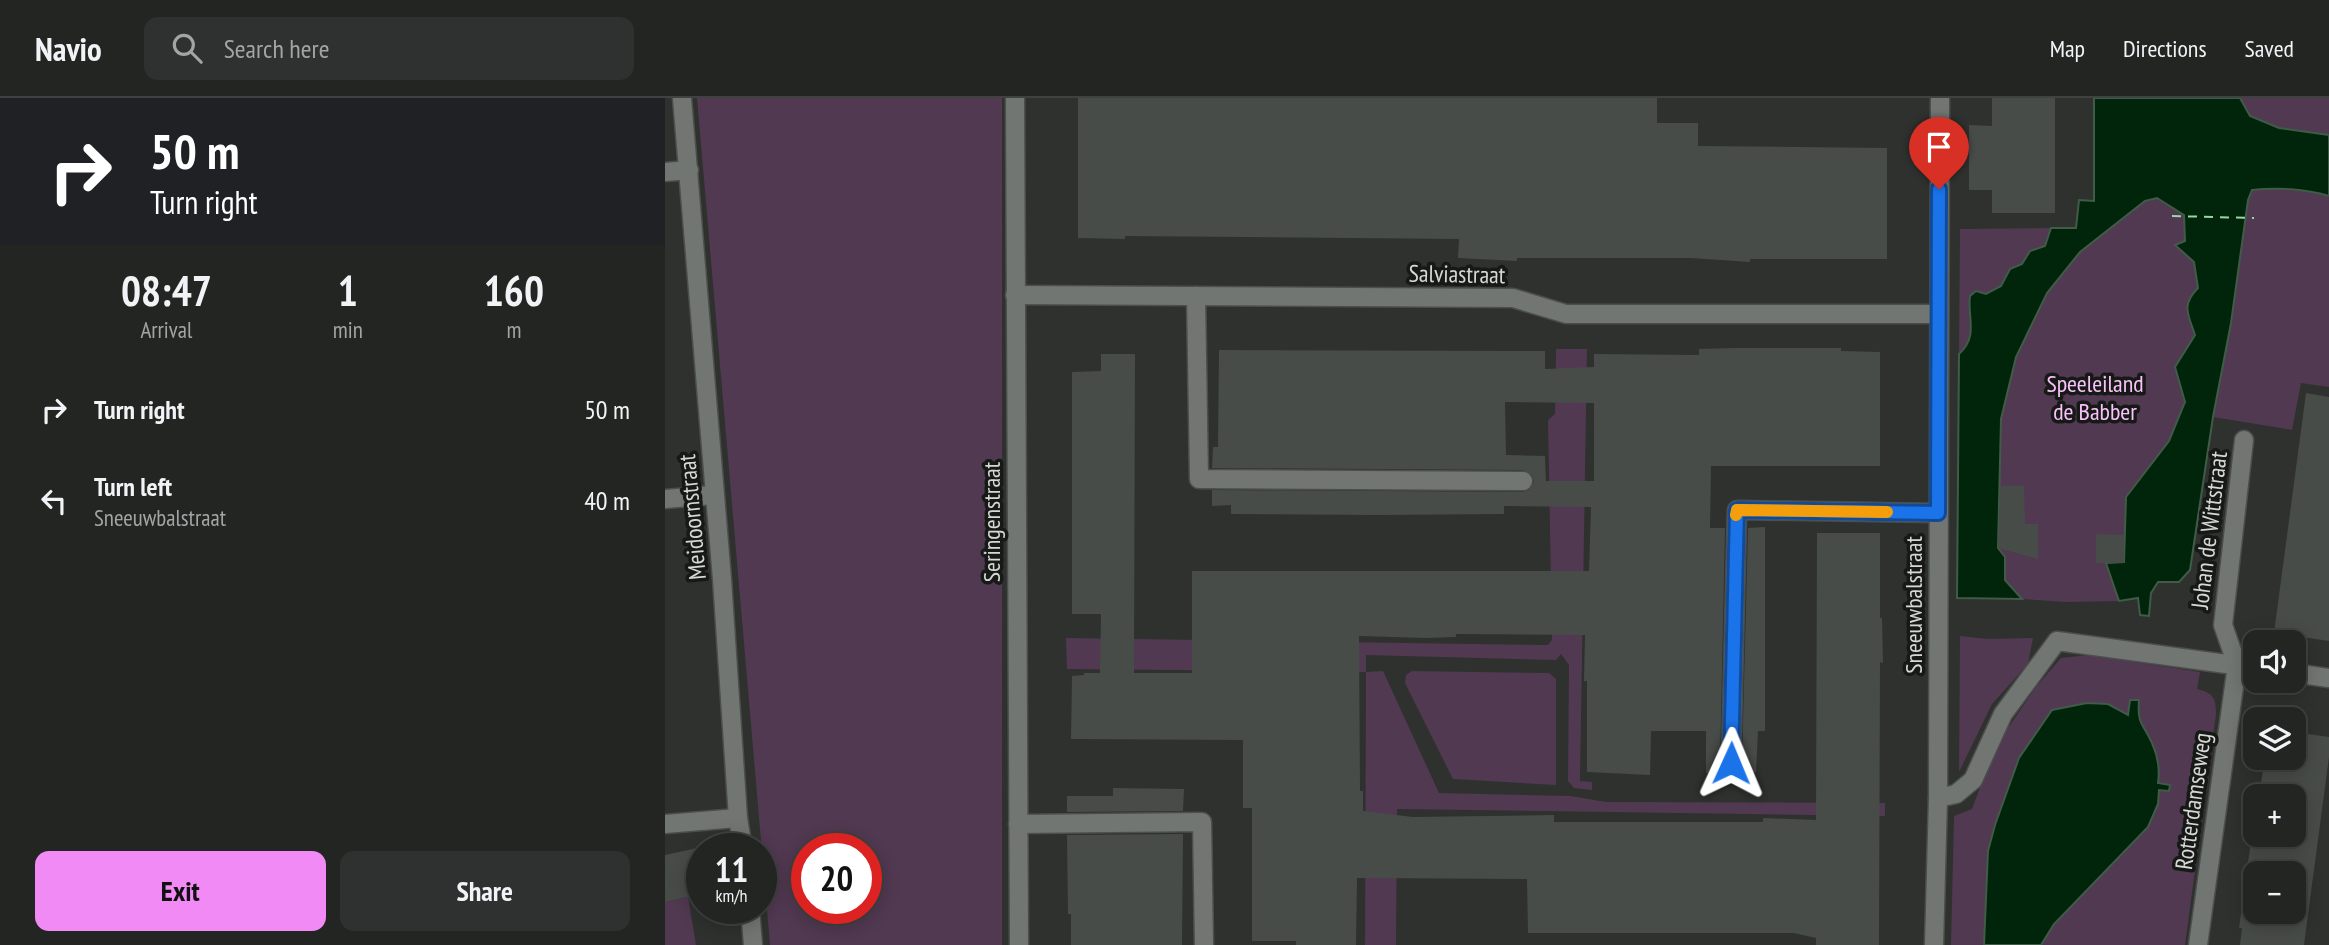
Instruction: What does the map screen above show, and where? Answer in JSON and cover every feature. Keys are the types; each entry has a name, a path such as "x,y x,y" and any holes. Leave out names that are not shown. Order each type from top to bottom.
{"street":[{"name":"Meidoornstraat","path":"682,98 741,833"},
{"name":"Seringenstraat","path":"1016,98 1019,945"},
{"name":"Sneeuwbalstraat","path":"1934,945 1938,798 1940,98"},
{"path":"665,172 689,170"},
{"name":"Salviastraat","path":"1015,295 1513,298 1566,314 1938,314"},
{"path":"1196,296 1199,479 1523,481"},
{"name":"Johan de Wittstraat","path":"2237,665 2223,625 2244,440"},
{"path":"665,499 713,495"},
{"path":"1731,763 1737,510 1938,513"},
{"path":"1938,798 1956,794 1973,779 2003,714 2057,641 2243,666"},
{"name":"Rotterdamseweg","path":"2198,945 2237,665"},
{"path":"2306,675 2329,678"},
{"path":"665,824 739,818"},
{"path":"1018,824 1202,822 1204,945"},
{"path":"751,924 753,945"}],"green space":[{"path":"697,98 1002,98 1002,945 770,945 768,924 777,924 777,833 760,833"},
{"path":"2240,98 2329,98 2329,135 2279,128 2249,116"},
{"path":"2264,188 2318,192 2329,196 2329,387 2301,383 2292,430 2213,417 2231,323 2248,200 2252,190"},
{"name":"Speeleiland de Babber","path":"2157,198 2184,215 2185,241 2176,246 2194,262 2198,288 2189,300 2188,310 2195,335 2175,367 2185,402 2169,441 2126,497 2124,563 2106,563 2119,601 2022,599 2005,580 2005,557 1998,548 2001,419 2016,357 2047,293 2080,252 2145,201"},
{"path":"2051,228 2045,246 2030,251 2022,264 2010,269 2001,286 1969,301 1970,337 1959,354 1960,229"},
{"path":"1556,349 1587,349 1580,781 1592,782 1592,790 1574,788 1568,781 1569,665 1561,654 1556,660 1366,655 1366,672 1067,669 1066,638 1548,645 1552,640 1548,420 1555,414"},
{"path":"1960,636 1988,639 2033,638 2028,664 1992,704 1959,772"},
{"path":"2088,655 2200,672 2197,689 2207,692 2214,700 2216,714 2185,945 2041,945 2159,790 2169,791 2158,783 2152,742 2142,730 2138,715 2139,700 2130,700 2128,715 2107,704 2087,703 1994,825 1988,851 1984,945 1951,945 1954,816 1972,809 1995,747 2036,687 2061,658"},
{"path":"1383,671 1439,793 1571,796 1606,802 1885,803 1885,816 1397,809 1396,945 1365,945 1366,672"},
{"path":"1412,671 1549,673 1556,679 1556,785 1453,779 1405,683 1406,675"},
{"path":"686,897 686,924 692,924 696,945 665,945 665,902"}],"shaded area":[{"path":"2094,98 2240,98 2250,116 2279,128 2329,135 2329,196 2301,190 2261,189 2252,190 2248,200 2231,323 2213,417 2190,570 2179,582 2158,582 2151,593 2149,616 2140,615 2138,598 2119,601 2106,563 2124,562 2126,497 2169,441 2185,402 2175,367 2195,335 2187,310 2189,300 2198,288 2194,262 2175,245 2185,241 2184,215 2157,198 2145,201 2080,252 2047,293 2016,357 2001,419 1998,548 2005,557 2005,580 2022,599 1957,598 1959,354 1969,340 1970,296 1976,291 1986,294 2001,286 2010,269 2022,264 2030,251 2045,246 2051,228 2076,228 2079,200 2094,201"},
{"path":"2130,700 2139,700 2140,719 2157,758 2158,783 2170,785 2169,791 2159,790 2158,804 2148,827 2054,924 2041,945 1984,945 1988,851 2019,758 2052,710 2087,703 2108,704 2128,715"}],"building":[{"path":"1078,98 1657,98 1657,123 1698,123 1698,146 1887,148 1887,259 1750,259 1750,262 1691,258 1517,258 1517,261 1458,258 1459,239 1125,236 1125,239 1078,238"},
{"path":"1992,98 2055,98 2055,213 1992,213 1992,190 1969,190 1969,125 1992,126"},
{"path":"1841,348 1841,351 1880,352 1880,466 1711,466 1710,528 1725,528 1720,763 1726,773 1706,773 1706,731 1651,731 1650,775 1587,772 1585,635 1456,634 1456,637 1425,638 1359,636 1360,791 1363,791 1363,811 1413,817 1554,815 1554,822 1763,822 1763,818 1816,820 1817,533 1880,533 1883,663 1880,662 1879,945 1816,945 1816,938 1794,933 1528,933 1527,879 1357,878 1356,945 1296,945 1296,941 1252,941 1252,808 1243,808 1243,740 1071,739 1072,676 1100,673 1101,614 1072,614 1072,372 1101,371 1101,354 1135,354 1134,673 1192,673 1192,571 1589,571 1591,507 1504,506 1504,514 1379,515 1231,514 1231,505 1212,506 1212,490 1523,492 1529,490 1534,482 1532,475 1523,470 1212,468 1213,447 1218,447 1219,350 1545,351 1545,369 1594,367 1594,354 1699,355 1699,349","holes":["1505,402 1594,403 1594,481 1546,481 1545,456 1506,455"]},
{"path":"2306,393 2329,397 2329,641 2306,638 2306,630 2274,630"},
{"path":"2000,486 2024,486 2025,524 2038,524 2038,559 1998,548"},
{"path":"1765,527 1765,731 1758,731 1756,772 1737,773 1742,763 1748,528"},
{"path":"2096,534 2124,535 2124,563 2096,563"},
{"path":"2306,734 2329,737 2329,757 2304,945 2240,945 2242,928 2239,928 2243,899 2243,924 2306,924 2306,861 2248,861 2250,847 2306,847 2306,784 2261,784 2263,770 2306,770"},
{"path":"1113,788 1184,789 1183,811 1067,812 1067,796 1113,796"},
{"path":"1183,834 1182,945 1071,945 1067,835"},
{"path":"686,850 686,897 665,902 665,855"}],"ferry route":[{"path":"2172,216 2254,218"}],"slow traffic":[{"path":"1736,515 1737,510 1887,512"}],"route":[{"path":"1731,763 1737,510 1938,513 1939,189"}]}
